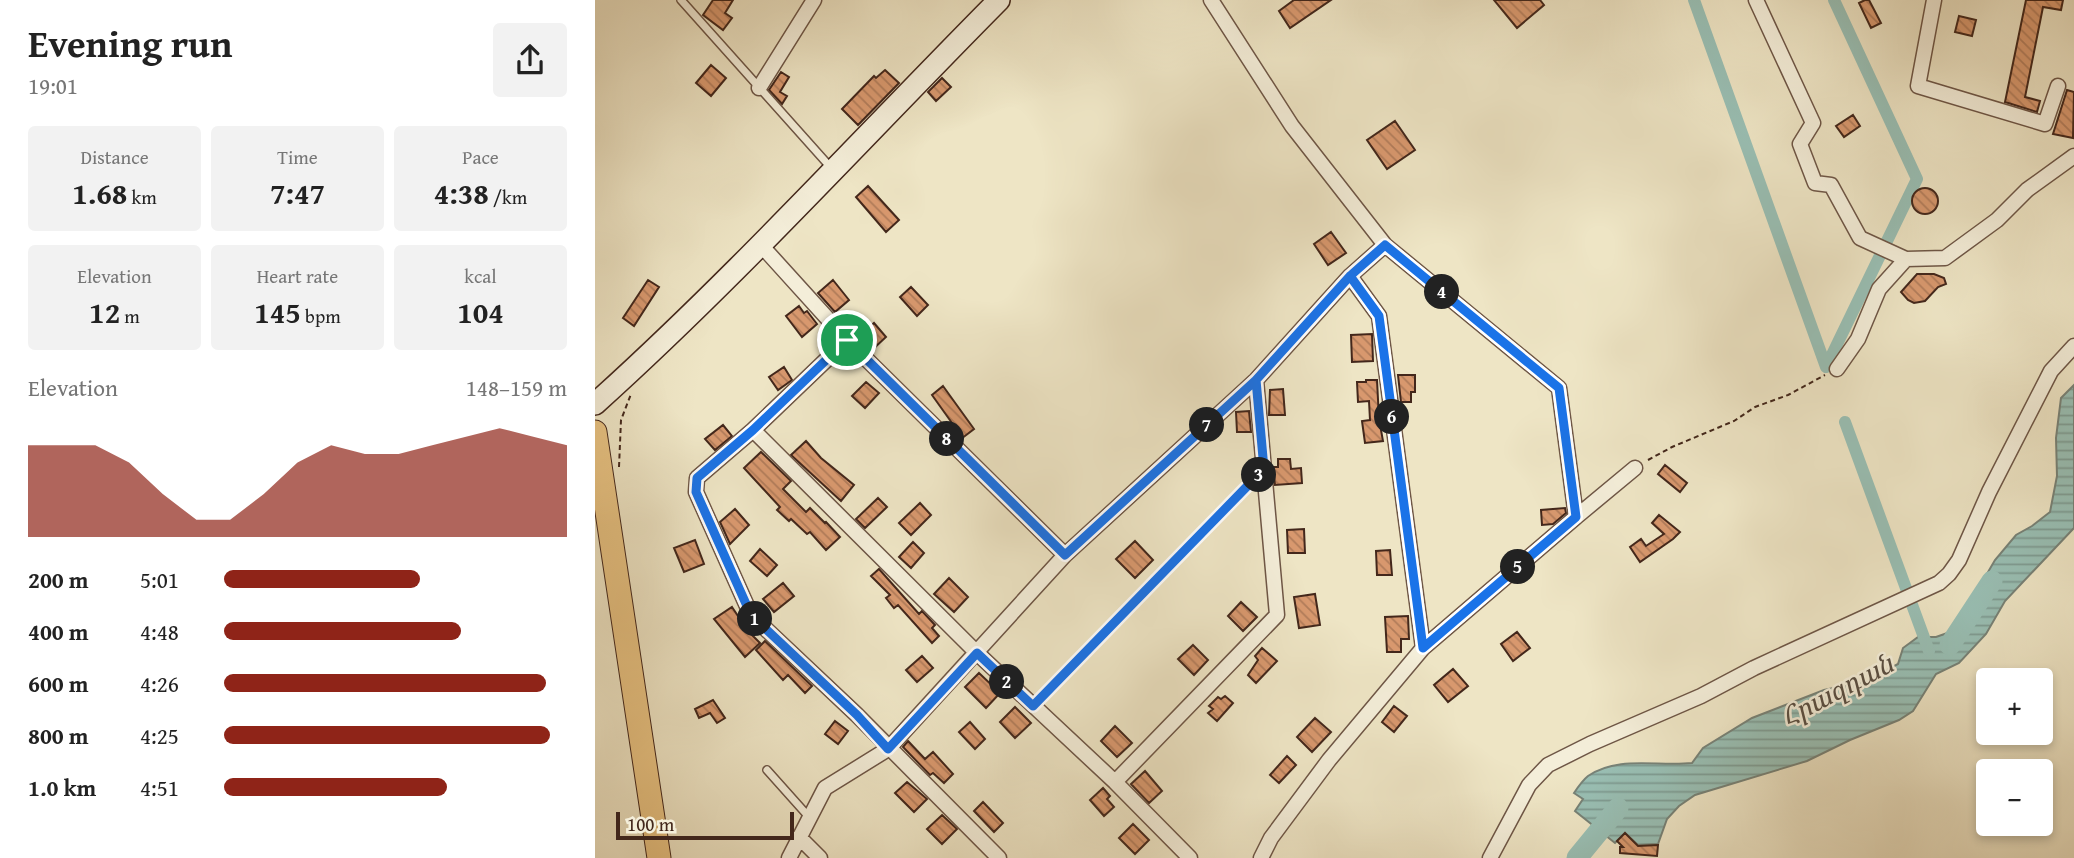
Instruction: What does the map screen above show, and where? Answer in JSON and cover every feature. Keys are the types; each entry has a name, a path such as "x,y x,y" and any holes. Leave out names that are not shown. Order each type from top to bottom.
{"main road":[{"path":"595,432 659,858"}],"street":[{"path":"759,88 814,0"},
{"path":"595,404 760,244 999,0"},
{"path":"1211,0 1292,126 1385,245 1559,388 1576,517"},
{"path":"1756,0 1813,123 1800,144 1815,183 1831,186 1860,239 1906,259 1945,258 1997,220 2027,190 2074,156"},
{"path":"1934,0 1918,86 2045,124 2058,86"},
{"path":"760,244 847,340 1065,555"},
{"path":"789,858 825,789 888,749 1065,555 1256,380 1350,276 1385,245"},
{"path":"1837,369 1858,339 1879,289 1906,259"},
{"path":"1350,276 1379,316 1423,648"},
{"path":"847,340 753,430 697,478 696,492 751,615 857,715 999,858"},
{"path":"1490,858 1529,785 1548,765 1702,696 1754,668 1939,583 1959,560 1989,492 2051,372 2074,346"},
{"path":"1115,782 1277,615 1256,380"},
{"path":"753,430 977,653 1115,782 1190,858"},
{"path":"1261,858 1271,838 1329,760 1423,648 1635,468"},
{"path":"799,838 820,858"}],"lane":[{"path":"681,0 833,170"},
{"path":"1033,706 1264,469"},
{"path":"767,770 810,817"}],"path":[{"path":"1635,468 1672,447 1734,421 1755,407 1788,395 1837,369"},
{"path":"619,469 621,420 631,394"}],"water":[{"path":"2074,385 2074,528 2005,601 1986,634 1959,663 1936,674 1913,711 1899,720 1807,761 1695,795 1667,819 1658,844 1638,845 1625,833 1615,843 1575,811 1583,799 1574,793 1586,778 1600,770 1625,764 1692,763 1703,748 1752,718 1824,690 1867,681 1898,664 1903,648 1918,637 1936,637 1953,631 1974,614 1981,584 1995,560 2016,535 2050,512 2057,476 2056,438 2061,398"}],"building":[{"path":"713,0 733,0 725,13 732,18 723,30 703,15"},
{"path":"1294,0 1331,0 1290,28 1279,11"},
{"path":"1494,0 1540,0 1544,5 1517,28"},
{"path":"1869,0 1881,23 1871,28 1859,3"},
{"path":"2026,0 2063,0 2061,10 2043,7 2025,97 2040,101 2037,112 2005,102"},
{"path":"1959,16 1976,20 1972,36 1955,32"},
{"path":"711,65 726,78 711,96 696,83"},
{"path":"885,70 899,83 858,125 842,109 874,76 876,78"},
{"path":"781,72 789,77 780,92 787,96 782,104 769,90"},
{"path":"942,78 951,87 936,101 928,92"},
{"path":"2067,90 2074,92 2073,138 2053,134"},
{"path":"1853,115 1860,126 1844,137 1836,126"},
{"path":"1395,121 1415,150 1387,169 1367,140"},
{"path":"868,186 899,220 886,232 856,197"},
{"path":"1925,188 1934,192 1938,201 1934,210 1925,214 1916,210 1912,201 1916,192"},
{"path":"1331,232 1346,253 1328,265 1314,244"},
{"path":"1917,274 1934,274 1944,278 1946,284 1938,287 1925,301 1914,303 1901,292"},
{"path":"648,280 659,287 634,326 623,318"},
{"path":"833,280 849,300 835,312 818,293"},
{"path":"911,287 928,305 917,316 900,297"},
{"path":"799,306 804,313 807,311 817,324 802,337 786,316"},
{"path":"874,323 886,337 872,350 859,336"},
{"path":"1372,334 1373,361 1352,362 1351,335"},
{"path":"784,367 792,380 778,390 769,377"},
{"path":"1398,375 1415,375 1415,392 1411,392 1411,402 1401,402"},
{"path":"1377,380 1383,441 1365,443 1362,421 1370,420 1369,401 1358,402 1357,382"},
{"path":"866,382 879,393 865,408 852,396"},
{"path":"943,386 974,429 961,439 948,426 952,423 932,395"},
{"path":"1283,389 1285,415 1269,415 1270,390"},
{"path":"1249,411 1251,432 1237,432 1236,412"},
{"path":"723,425 732,436 715,450 705,439"},
{"path":"806,441 821,458 854,485 841,501 791,455"},
{"path":"761,452 791,481 783,489 806,512 810,508 840,537 826,550 810,532 807,534 777,510 780,507 744,468"},
{"path":"1278,459 1290,459 1291,469 1301,468 1302,483 1275,485 1273,467 1278,467"},
{"path":"1665,465 1687,483 1680,492 1658,474"},
{"path":"878,498 887,507 865,528 856,519"},
{"path":"920,503 931,515 911,535 899,523"},
{"path":"1565,508 1566,513 1553,524 1542,525 1541,510"},
{"path":"735,509 749,525 730,544 720,522"},
{"path":"1659,515 1680,532 1640,562 1630,547 1641,539 1646,546 1664,534 1652,523"},
{"path":"1304,529 1305,553 1288,553 1287,530"},
{"path":"695,540 704,564 684,572 674,548"},
{"path":"1135,541 1153,560 1135,578 1116,559"},
{"path":"913,542 924,553 911,568 899,557"},
{"path":"760,549 777,565 767,576 750,561"},
{"path":"1390,550 1392,575 1377,575 1376,551"},
{"path":"879,569 919,614 922,611 935,625 932,628 939,636 932,643 898,605 894,608 886,598 890,595 871,576"},
{"path":"949,578 968,597 954,612 934,594"},
{"path":"783,583 794,596 774,612 763,599"},
{"path":"1315,594 1320,625 1299,628 1294,597"},
{"path":"1241,602 1257,617 1243,631 1228,616"},
{"path":"732,607 748,631 760,643 745,657 714,619"},
{"path":"1408,616 1409,639 1401,639 1401,652 1387,652 1385,617"},
{"path":"1517,632 1530,648 1513,661 1501,644"},
{"path":"765,641 812,686 805,693 788,675 783,680 756,650"},
{"path":"1193,645 1208,660 1194,675 1178,659"},
{"path":"1262,648 1277,661 1256,683 1248,675 1258,660 1255,656"},
{"path":"922,656 933,668 917,682 906,670"},
{"path":"1453,669 1468,686 1448,702 1434,685"},
{"path":"979,673 1000,693 986,708 965,687"},
{"path":"1225,696 1233,703 1217,721 1208,713 1213,709 1209,706 1218,697 1221,699"},
{"path":"713,700 725,718 717,723 710,713 699,718 695,709"},
{"path":"1394,706 1407,716 1394,732 1382,722"},
{"path":"1015,707 1031,723 1015,738 1000,722"},
{"path":"1315,718 1331,732 1312,752 1297,737"},
{"path":"835,721 848,731 838,744 825,734"},
{"path":"970,722 985,739 975,749 959,732"},
{"path":"1115,726 1132,743 1117,757 1101,741"},
{"path":"908,741 925,759 933,752 953,774 944,783 933,773 930,775 903,747"},
{"path":"1287,756 1296,765 1279,783 1270,775"},
{"path":"1145,771 1162,791 1149,803 1131,784"},
{"path":"907,782 927,799 914,812 895,793"},
{"path":"1103,788 1114,807 1104,816 1090,800"},
{"path":"983,802 1003,823 994,832 974,811"},
{"path":"942,815 957,829 942,844 927,829"},
{"path":"1133,824 1149,840 1135,854 1119,838"},
{"path":"1625,833 1638,846 1658,845 1657,856 1620,853 1620,847 1623,847 1617,841"}],"waterway":[{"path":"1694,0 1826,367"},
{"path":"1826,367 1917,179 1834,0"},
{"path":"1845,422 1929,651"},
{"name":"Հրազդան","path":"1950,645 1992,581"},
{"name":"Հրազդան","path":"1577,858 1618,808"}],"route":[{"path":"847,340 753,430 697,478 696,492 751,615 857,715 888,749 977,653 1033,706 1264,469 1256,380 1350,276 1385,245 1559,388 1576,517 1423,648 1379,316 1350,276 1303,328 1256,380 1065,555 847,340"}]}
